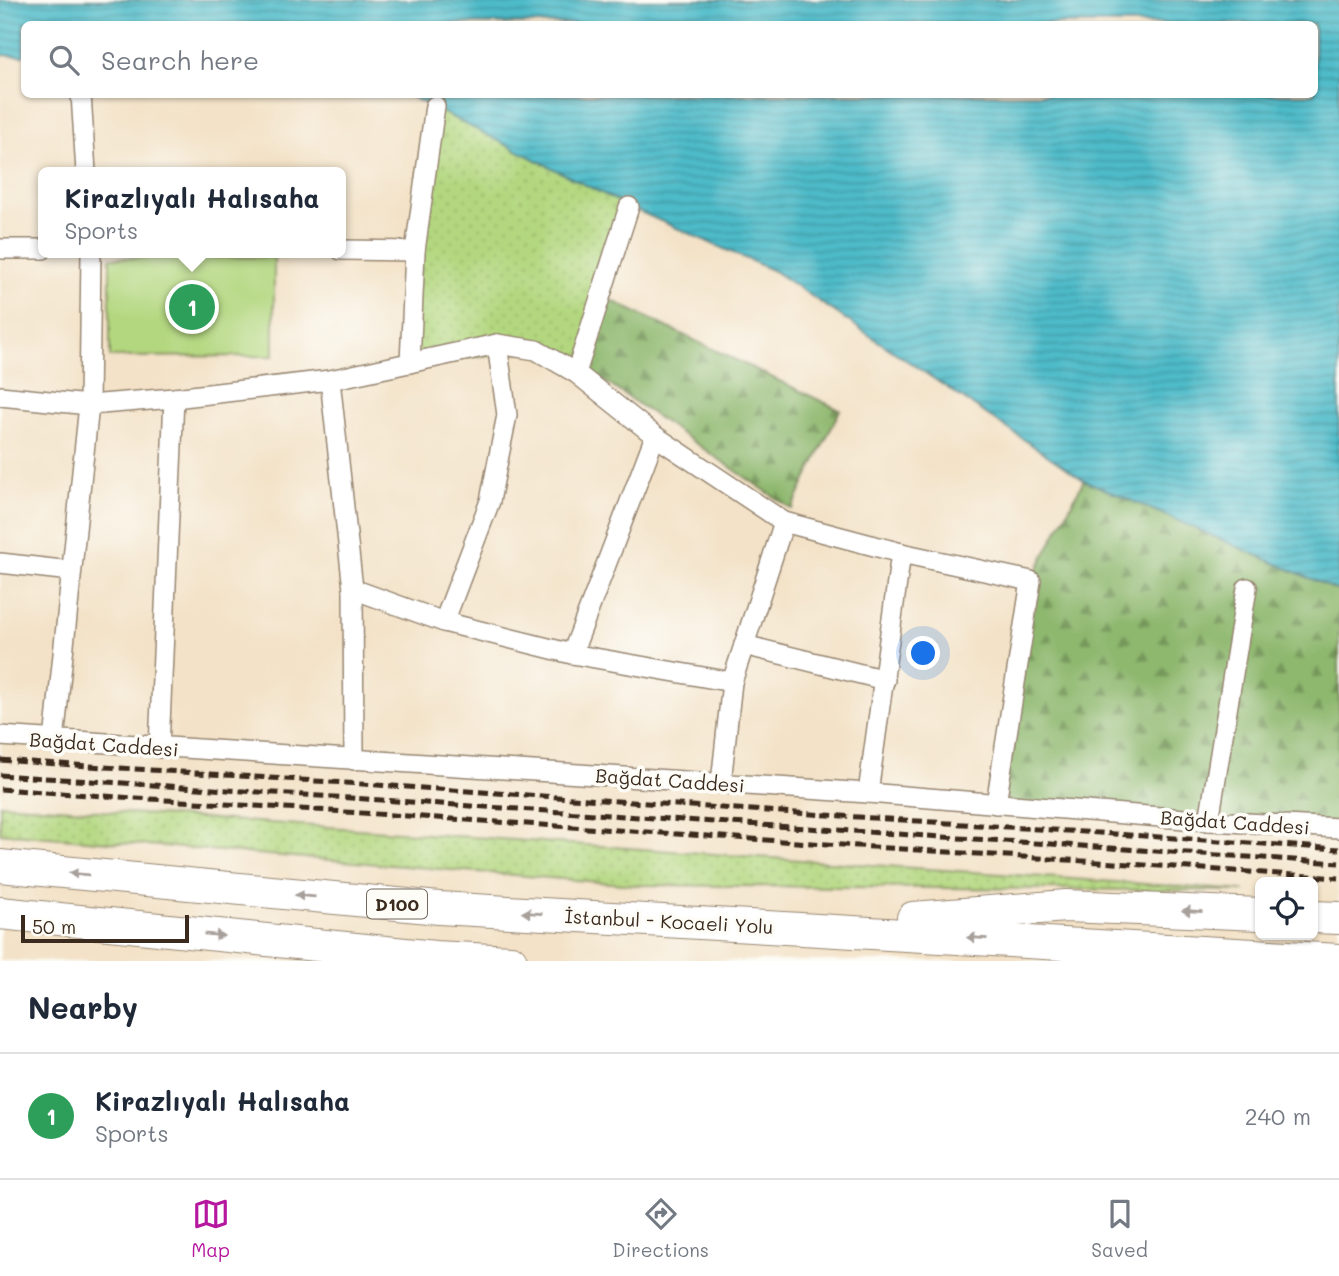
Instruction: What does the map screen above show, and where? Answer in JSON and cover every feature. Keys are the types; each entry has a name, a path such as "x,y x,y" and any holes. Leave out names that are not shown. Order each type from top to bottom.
{"highway":[{"name":"İstanbul - Kocaeli Yolu","path":"0,866 439,908 1339,960"},
{"path":"796,928 1066,906 1255,914"},
{"path":"0,913 422,956 511,961"},
{"path":"1318,917 1339,918"}],"street":[{"path":"81,98 86,167"},
{"path":"410,363 415,251 435,106"},
{"path":"576,373 629,207"},
{"path":"0,249 38,249"},
{"path":"346,250 415,251"},
{"path":"54,741 89,405 91,258"},
{"path":"444,622 490,501 507,415 497,344"},
{"path":"0,396 89,405 174,398 330,380 497,344 536,350 576,373 655,436 784,522 901,553 1031,581 996,804"},
{"path":"330,380 353,589 354,760"},
{"path":"159,748 174,398"},
{"path":"572,654 655,436"},
{"path":"721,783 732,682 784,522"},
{"path":"868,793 901,553"},
{"path":"0,563 71,571"},
{"path":"1209,821 1247,588"},
{"path":"353,589 444,622 572,654 732,682"},
{"path":"744,645 885,680"},
{"name":"Bağdat Caddesi","path":"0,736 868,793 1209,821 1339,828"}],"green space":[{"path":"435,106 629,207 576,373 536,350 410,363"},
{"path":"110,258 274,258 274,356 110,357"},
{"path":"606,298 840,410 792,509 588,370"},
{"path":"1084,480 1339,591 1339,828 996,804 1031,581"},
{"path":"0,804 1245,891 635,885 0,833"}],"water":[{"path":"0,0 1339,0 1339,591 1084,480 774,271 629,207 414,98 1318,98 1318,21 21,21 21,56 0,55"}],"railway":[{"path":"0,760 1339,849"},
{"path":"0,775 1339,863"},
{"path":"0,789 1339,878"}],"place":[{"name":"Kirazlıyalı Halısaha","path":"192,307"}]}
